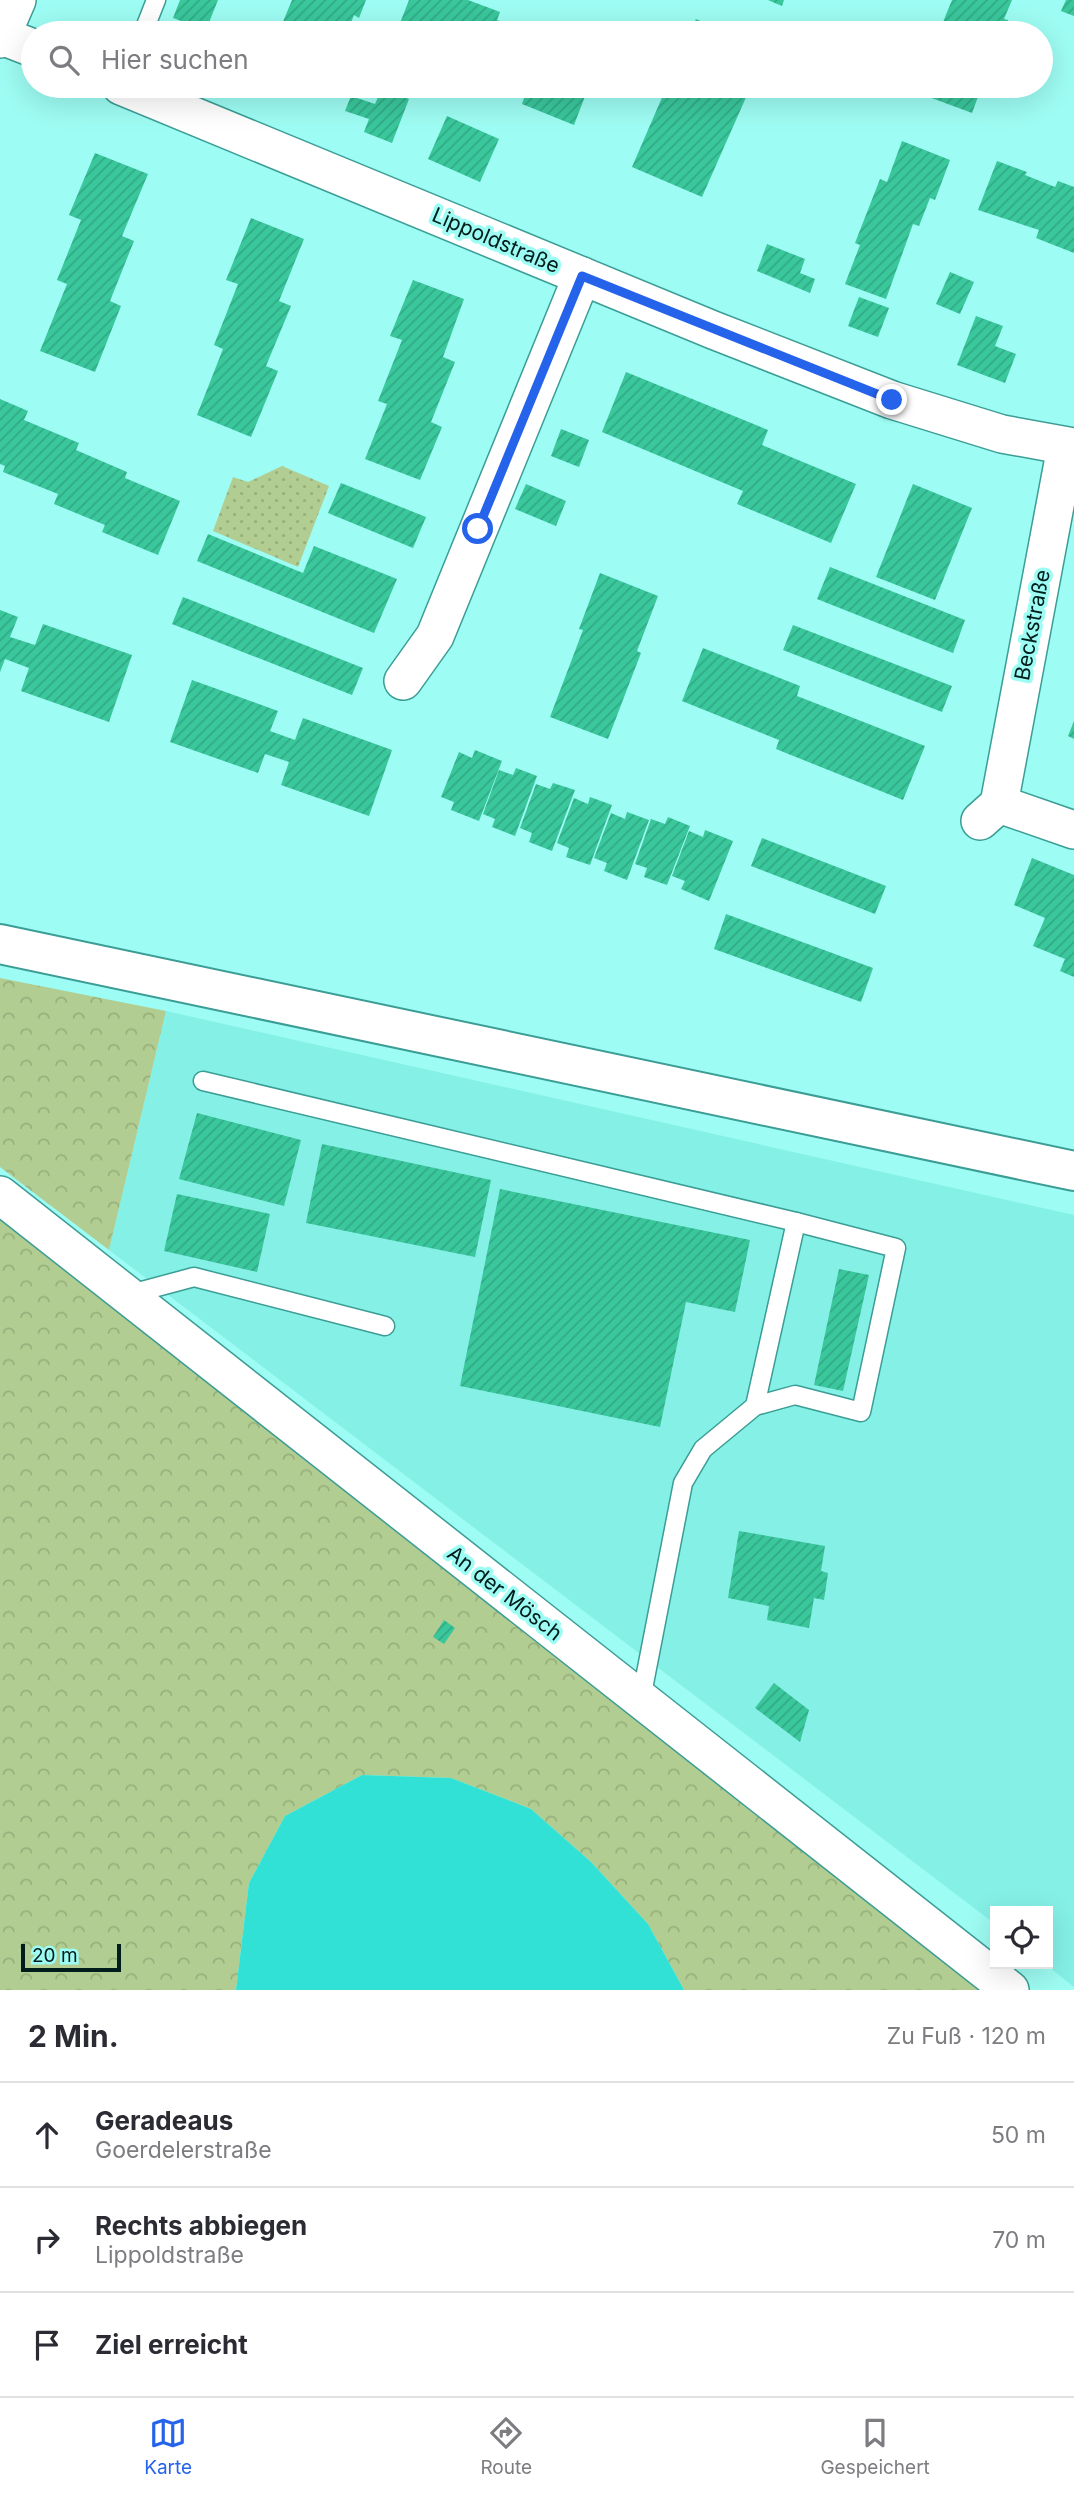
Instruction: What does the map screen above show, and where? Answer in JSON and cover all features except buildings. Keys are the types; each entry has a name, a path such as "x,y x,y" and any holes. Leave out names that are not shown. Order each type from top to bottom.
{"street":[{"path":"12,41 17,0"},
{"name":"Lippoldstraße","path":"152,98 582,276 892,400 1002,434 1070,447"},
{"path":"403,681 435,636 582,276"},
{"name":"Beckstraße","path":"1070,447 989,813 1074,830"},
{"path":"0,944 1074,1171"},
{"name":"An der Mösch","path":"0,1195 1010,1990"}],"lane":[{"path":"148,21 156,0"},
{"path":"202,1081 896,1248 860,1412 794,1395 755,1406 703,1449 683,1483 641,1699"},
{"path":"755,1406 796,1222"},
{"path":"127,1295 194,1276 385,1326"}],"shaded area":[{"path":"166,1011 1074,1215 1074,1987 1051,1969 1053,1906 990,1906 990,1920 109,1250"}],"green space":[{"path":"282,466 329,486 298,567 213,531 233,477 248,482"},
{"path":"0,978 166,1011 109,1250 0,1167"},
{"path":"0,1214 993,1990 684,1990 648,1924 591,1862 531,1809 451,1778 362,1775 285,1816 249,1883 236,1990 0,1990"}],"water":[{"path":"362,1775 451,1778 531,1809 591,1862 648,1924 684,1990 236,1990 249,1883 285,1816"}],"route":[{"path":"478,529 582,276 892,400"}]}
